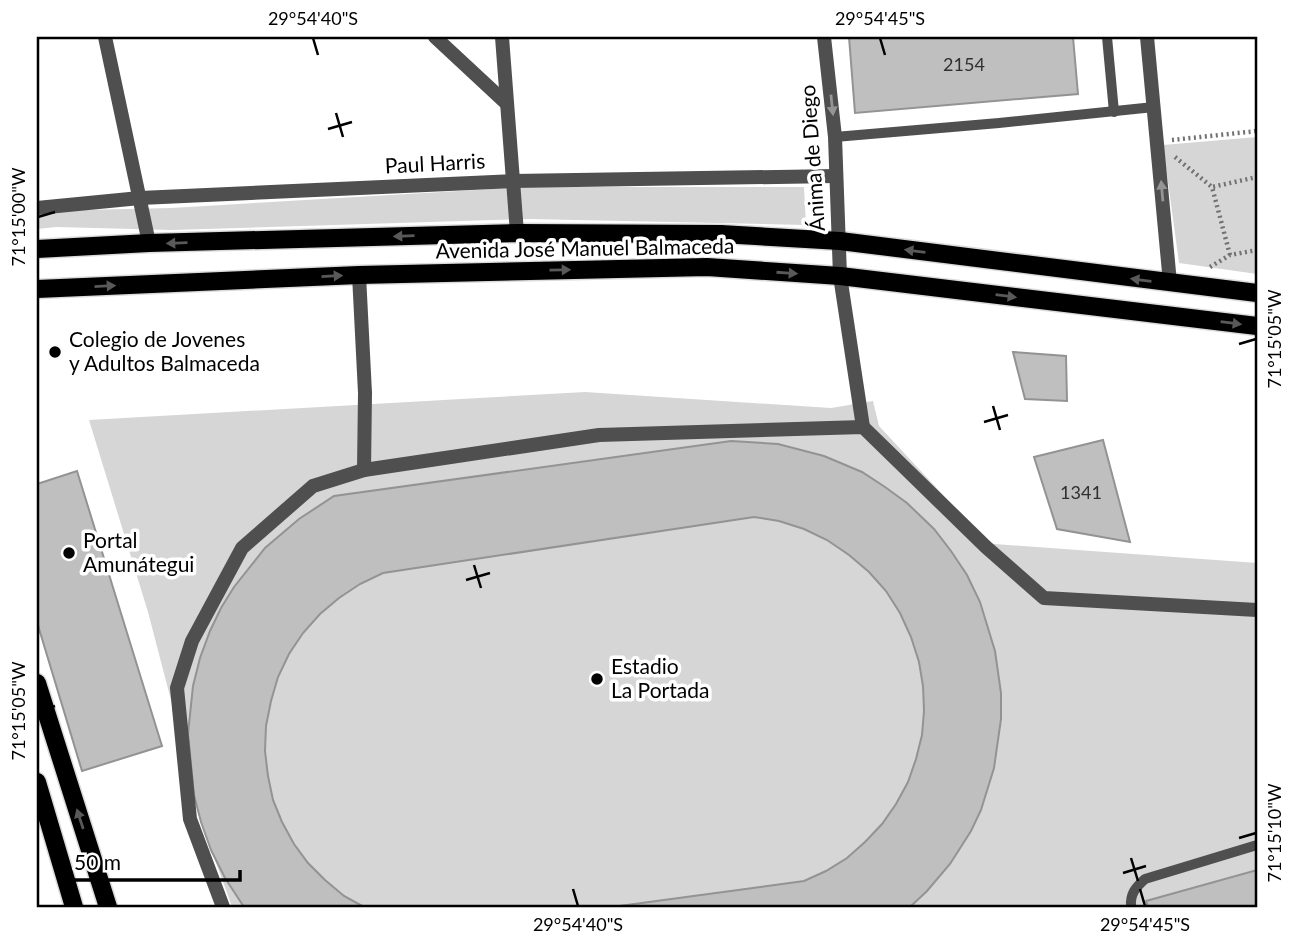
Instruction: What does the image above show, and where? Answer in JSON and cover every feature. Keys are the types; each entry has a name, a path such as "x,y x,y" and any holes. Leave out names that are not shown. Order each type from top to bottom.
{"main road":[{"name":"Avenida José Manuel Balmaceda","path":"37,249 149,243 517,233 721,234 839,241 1257,293"},
{"name":"Avenida José Manuel Balmaceda","path":"37,289 359,275 707,267 841,276 1257,326"},
{"path":"37,683 108,907"},
{"path":"37,782 74,907"}],"street":[{"path":"104,37 149,243"},
{"path":"435,37 507,104"},
{"path":"502,37 517,233"},
{"name":"Ánima de Diego","path":"824,37 835,137 841,276 863,427"},
{"path":"1147,37 1170,283"},
{"name":"Paul Harris","path":"37,208 140,198 513,181 836,176"},
{"path":"359,275 365,393 364,470"},
{"path":"223,907 190,819 177,688 184,665 192,641 242,548 313,486 364,470 599,435 863,427 986,547 1044,598 1257,610"}],"lane":[{"path":"1107,37 1114,112"},
{"path":"835,137 1154,107"},
{"path":"1131,907 1132,893 1145,879 1257,845"}],"path":[{"path":"1157,142 1257,131"},
{"path":"1157,142 1212,187 1230,255 1257,250"},
{"path":"1212,187 1257,177"}],"shaded area":[{"path":"1257,137 1257,274 1179,263 1163,145"},
{"path":"527,187 804,187 806,225 530,219 172,230 56,227 37,229 37,211 171,208"},
{"name":"Estadio La Portada","path":"585,392 831,408 873,401 879,426 957,510 981,543 1257,563 1257,907 232,907 197,808 148,612 89,420"}],"building":[{"path":"849,37 1073,37 1078,94 855,113"},
{"path":"1013,352 1066,356 1067,401 1025,399"},
{"path":"1103,440 1130,542 1057,529 1034,457"},
{"path":"731,441 778,444 824,456 862,472 907,503 934,529 967,575 980,602 995,651 1001,693 1001,719 994,768 981,810 971,831 950,864 927,891 910,907 612,907 804,881 847,858 865,842 882,824 908,782 922,735 923,686 919,662 900,613 886,591 869,572 827,540 779,521 754,517 383,573 339,598 303,633 289,654 271,701 265,751 273,800 294,844 325,880 344,896 364,907 244,907 225,878 201,822 194,795 188,734 193,686 210,631 234,587 265,548 299,519 334,496"},
{"name":"Portal Amunátegui","path":"77,471 162,746 82,771 37,622 37,484"},
{"path":"1257,870 1257,907 1148,907 1146,901"}],"place":[{"name":"Colegio de Jovenes y Adultos Balmaceda","path":"55,352"},
{"name":"Portal Amunátegui","path":"69,553"},
{"name":"Estadio La Portada","path":"597,679"}]}
